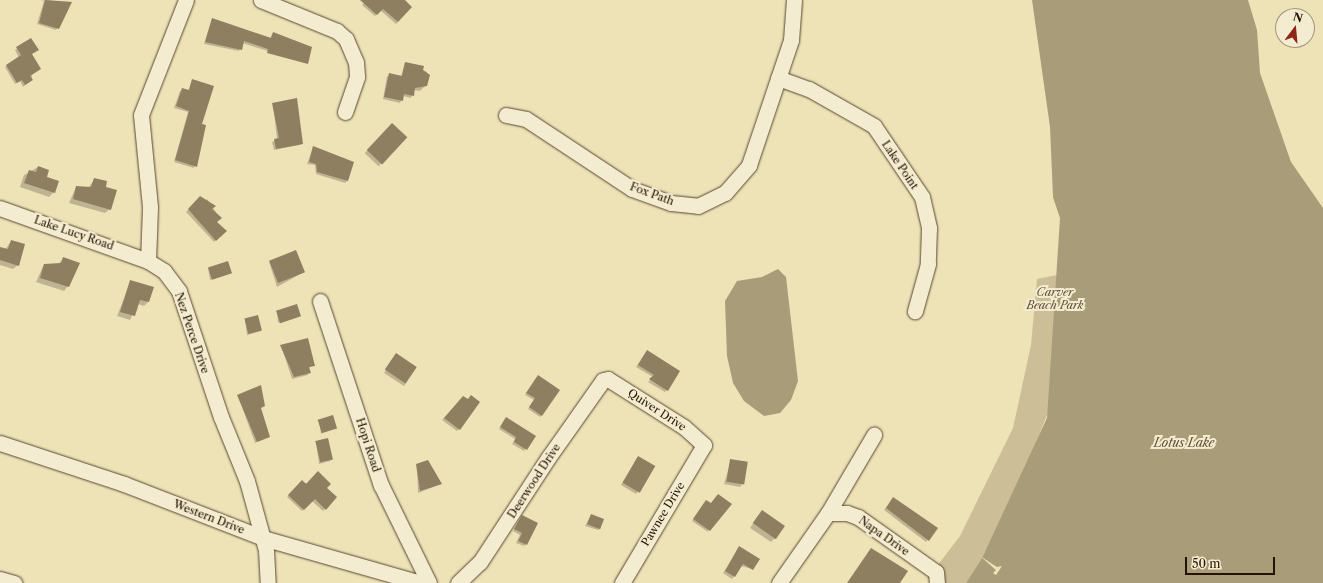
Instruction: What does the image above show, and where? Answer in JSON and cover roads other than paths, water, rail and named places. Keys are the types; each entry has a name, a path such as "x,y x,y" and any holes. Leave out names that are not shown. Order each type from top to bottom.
{"street":[{"path":"148,261 150,207 141,115 186,0"},
{"path":"261,0 337,31 346,39 356,62 356,77 345,112"},
{"name":"Fox Path","path":"506,114 526,120 632,189 671,203 698,206 725,193 749,165 791,40 794,0"},
{"name":"Lake Point","path":"778,78 809,89 874,126 922,197 930,228 928,264 915,310"},
{"name":"Lake Lucy Road","path":"0,208 148,261"},
{"name":"Nez Perce Drive","path":"148,261 164,271 179,291 218,410 247,481 263,538 268,583"},
{"name":"Hopi Road","path":"320,302 381,485 429,583"},
{"name":"Quiver Drive","path":"608,379 684,427 704,445"},
{"name":"Deerwood Drive","path":"458,583 480,562 548,458 603,380 608,379"},
{"path":"779,583 828,513 874,435"},
{"name":"Western Drive","path":"0,443 124,484 263,538 421,583"},
{"name":"Pawnee Drive","path":"622,583 704,445"},
{"name":"Napa Drive","path":"828,513 847,513 858,517 937,577"},
{"path":"0,578 14,583"}],"water":[{"name":"Lotus Lake","path":"1032,0 1248,0 1257,30 1260,73 1291,162 1323,208 1323,583 966,583 982,558 1047,418 1060,218 1053,197 1050,127"},
{"path":"778,269 786,277 798,381 791,400 780,413 764,416 744,401 733,383 727,356 725,301 737,281 762,277"}],"park label":[{"name":"Carver Beach Park","path":"1055,299"}]}
